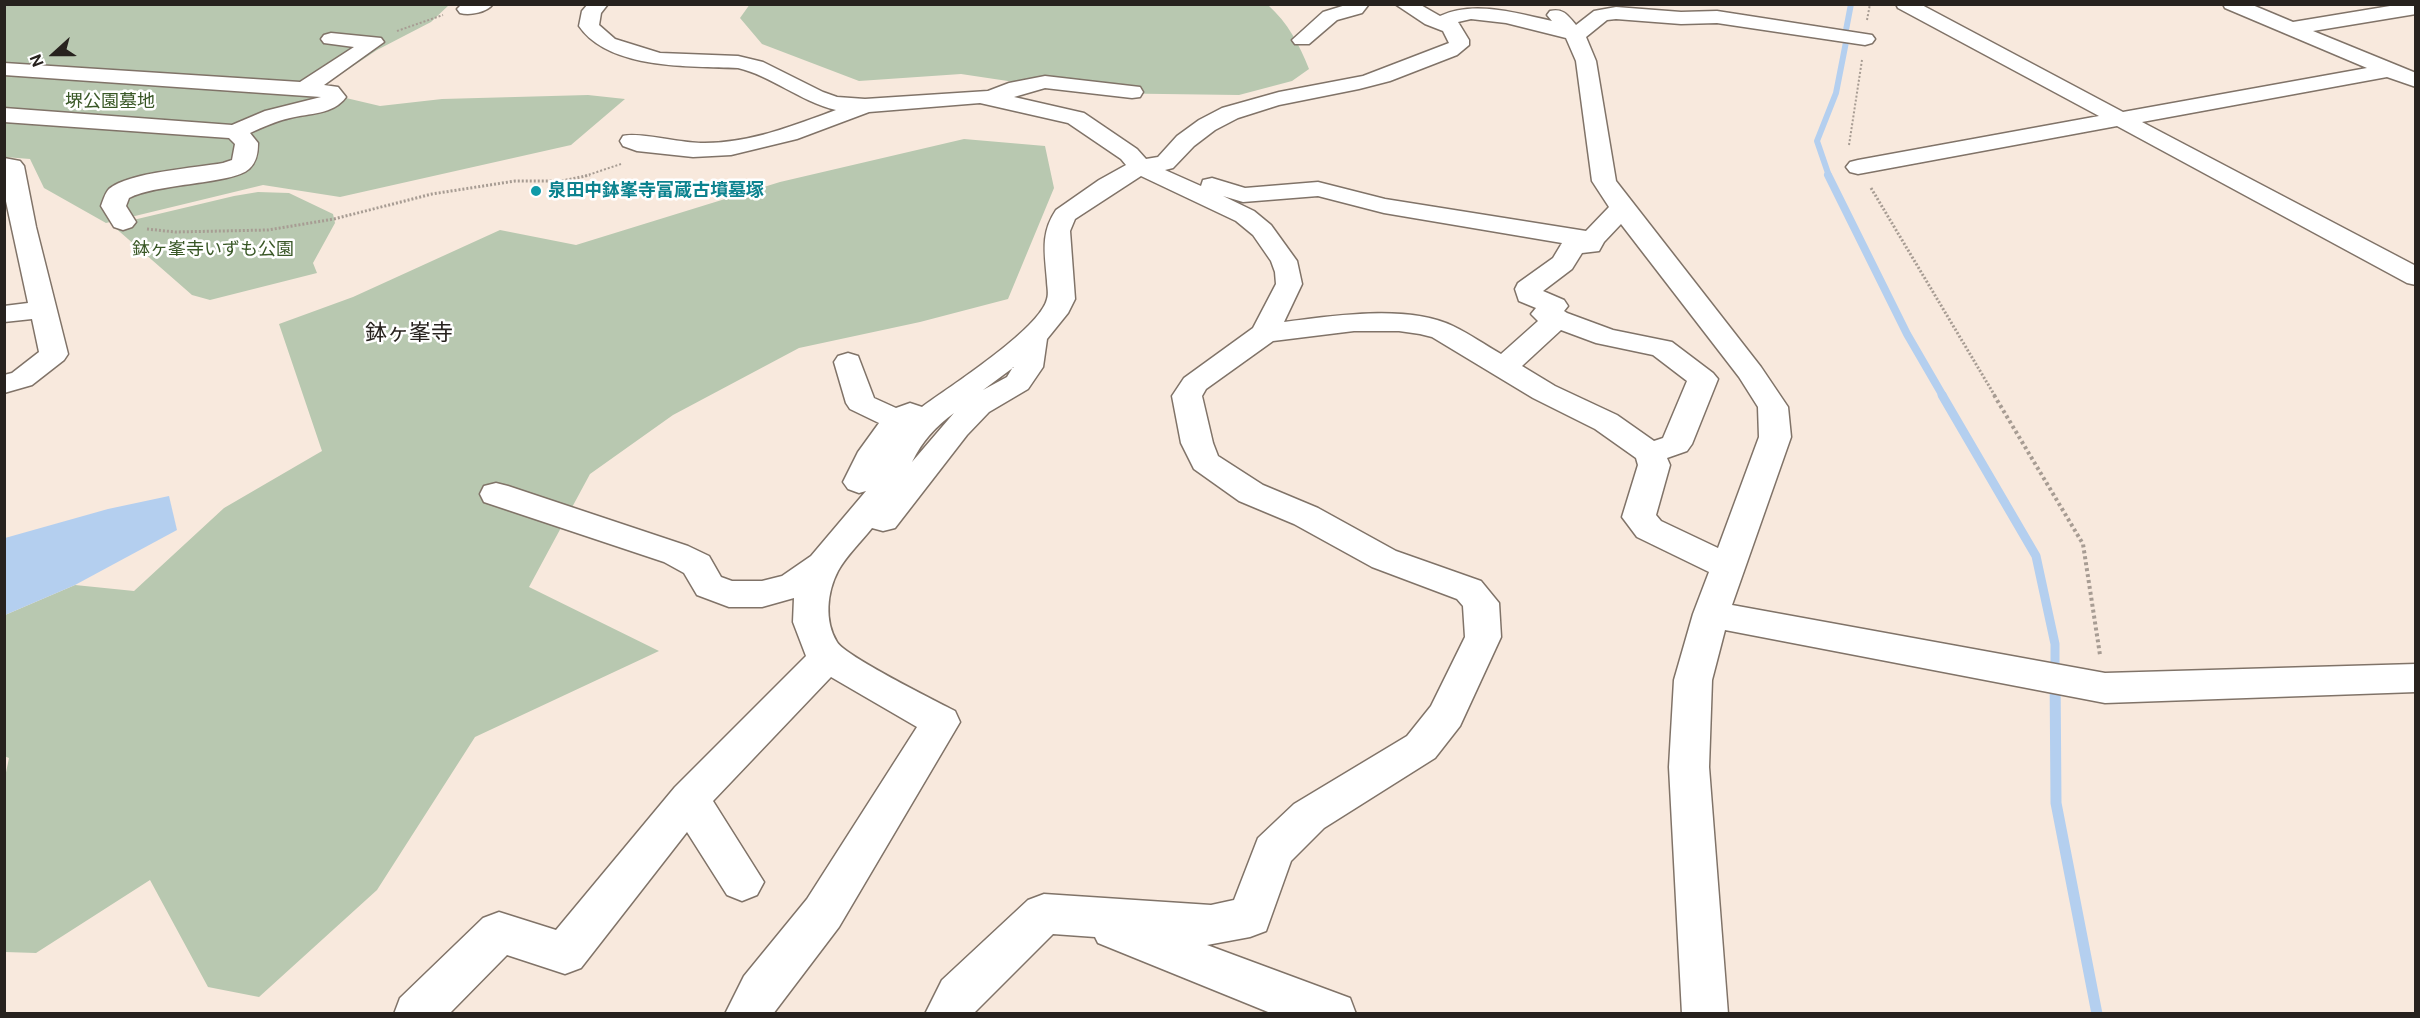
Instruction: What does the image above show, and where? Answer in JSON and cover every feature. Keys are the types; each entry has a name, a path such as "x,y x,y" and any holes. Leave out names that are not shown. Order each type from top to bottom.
{"street":[{"path":"599,4 592,11 590,26 608,43 658,59 738,62 756,66 815,97 835,103 865,106 991,98 1076,118 1147,167 1245,216 1262,230 1284,261 1289,284 1265,333 1194,384 1187,396 1197,443 1205,462 1251,493 1306,516 1384,560 1469,590 1481,603 1482,636 1446,715 1421,747 1309,816 1273,851 1250,917 1211,925 1044,914 958,994 948,1014"},
{"path":"1302,40 1330,16 1355,9 1360,4"},
{"path":"1548,4 1573,33 1586,61 1604,181 1622,208 1751,373 1773,407 1775,437 1711,614 1693,680 1689,767 1705,1014"},
{"path":"1905,4 2415,278"},
{"path":"2232,4 2415,81"},
{"path":"1406,6 1449,26"},
{"path":"2289,29 2415,8"},
{"path":"748,1014 760,991 823,914 941,723 851,672 822,652 811,622 812,591 832,555 882,493 905,443 927,418 977,378 1033,338 1054,314 1061,299 1057,231 1065,214 1108,185 1147,167 1164,163 1175,150 1197,132 1229,112 1254,103 1361,83 1450,51 1459,45 1459,40 1449,26 1448,20 1452,16 1476,13 1573,33 1601,15 1616,13 1681,18 1717,17 1865,39"},
{"path":"331,39 374,42"},
{"path":"304,89 374,42"},
{"path":"4,69 304,89 330,92 335,97 332,101 279,114 236,132 4,115"},
{"path":"1858,167 2390,70"},
{"path":"991,98 1017,88 1045,82 1132,92"},
{"path":"631,141 637,144 710,150 740,146 778,138 865,106"},
{"path":"123,222 115,213 113,200 126,188 153,180 214,174 243,163 247,143 236,132"},
{"path":"4,165 12,166 14,227 43,309 54,354 22,379 4,384"},
{"path":"1147,167 1243,195 1318,189 1384,206 1592,240"},
{"path":"1622,208 1592,240 1590,246 1574,244 1563,263 1528,289 1529,295 1554,306 1545,314 1606,337 1662,348 1703,379 1676,444 1650,453"},
{"path":"4,314 43,309"},
{"path":"1503,368 1557,318"},
{"path":"1265,333 1382,323 1426,326 1442,331 1544,393 1606,422 1650,453 1654,465 1639,517 1648,529 1728,567"},
{"path":"496,495 676,554 697,565 709,586 729,594 762,594 793,586 832,555 880,523 956,428 978,405 1018,382 1028,367 1033,338"},
{"path":"848,362 861,403 897,420"},
{"path":"859,482 873,452 897,420 954,383 977,378"},
{"path":"1711,614 2105,688 2415,678"},
{"path":"417,1014 499,932 565,953 689,799 829,656"},
{"path":"689,799 742,882"},
{"path":"1079,916 1334,1014"}],"path":[{"path":"1870,4 1849,148 1858,167 2083,544 2105,688"},
{"path":"374,42 409,26 476,7"},
{"path":"547,186 586,176 667,147"},
{"path":"123,222 164,231 268,230 334,219 442,192 515,181 557,182"}],"green space":[{"path":"750,4 1268,5 1292,34 1309,69 1292,81 1239,95 1088,93 961,74 859,81 762,44 740,18"},
{"name":"堺公園墓地","path":"4,5 449,5 431,22 377,50 323,86 346,98 380,106 442,99 588,95 625,99 571,145 340,197 263,185 106,223 44,188 30,159 5,157"},
{"path":"964,139 1045,146 1054,188 1008,299 920,322 799,348 673,415 590,474 529,587 659,651 475,737 377,890 259,997 208,987 150,880 36,953 5,952 4,782 9,758 4,756 5,615 75,585 134,591 224,508 322,451 279,324 353,297 500,230 576,245 780,182"},
{"name":"鉢ヶ峯寺いずも公園","path":"258,192 289,193 333,214 335,223 313,263 317,273 210,300 192,295 112,225 234,196"}],"water":[{"path":"169,496 177,530 75,585 5,615 5,538 108,509"}],"waterway":[{"path":"1846,30 1851,4"},
{"path":"1829,176 1817,141 1836,93 1846,42"},
{"path":"1828,175 1907,334 1943,396"},
{"path":"1942,395 2036,556 2055,644 2055,671"},
{"path":"2055,671 2056,803 2097,1014"}],"place":[{"name":"泉田中鉢峯寺富蔵古墳墓塚","path":"536,191"}],"district":[{"name":"鉢ヶ峯寺","path":"409,334"}]}
